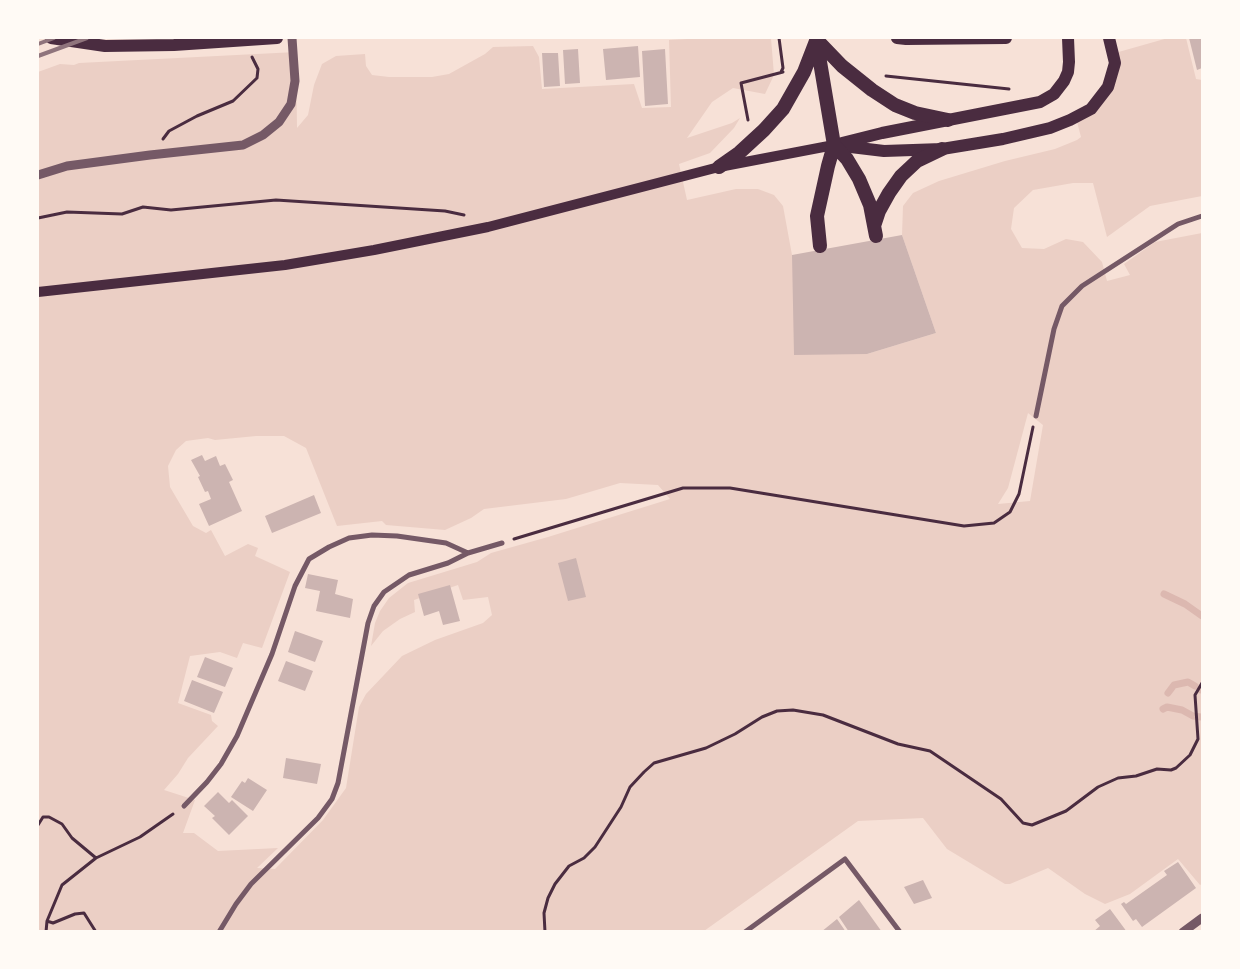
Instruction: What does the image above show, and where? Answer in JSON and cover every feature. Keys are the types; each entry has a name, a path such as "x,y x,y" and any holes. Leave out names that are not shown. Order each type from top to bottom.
{"highway":[{"path":"816,39 842,66 872,90 915,113 948,120"},
{"path":"816,39 834,145 825,176 817,216 820,246"},
{"path":"720,167 764,130 787,104 804,72 816,39"},
{"path":"834,145 859,179 870,205 875,231 879,211 901,176 917,161 942,149"}],"main road":[{"path":"51,38 105,46 174,45 277,38"},
{"path":"897,38 1006,38"},
{"path":"38,292 285,265 374,250 473,230 720,167 1040,102 1054,94 1068,72 1068,38"},
{"path":"834,145 884,151 942,149 1003,139 1050,128 1091,109 1108,87 1114,67 1109,38"}],"street":[{"path":"38,175 67,166 243,145 263,135 279,122 291,104 295,81 292,38"},
{"path":"1036,416 1054,329 1062,306 1082,286 1178,224 1202,216"},
{"path":"184,806 221,764 237,736 272,654 295,586 309,560 329,547 350,538 372,535 397,536 446,543 468,553"},
{"path":"219,932 251,884 318,818 332,799 338,783 368,623 374,606 384,592 403,579 448,563 468,553 502,543"},
{"path":"745,932 845,859 900,932"},
{"path":"1183,932 1202,918"}],"path":[{"path":"778,38 783,68 780,77"},
{"path":"150,155 169,131 197,116 233,101 257,78 258,69 245,40"},
{"path":"747,116 740,83 791,70"},
{"path":"878,76 1014,90"},
{"path":"38,218 67,212 122,214 143,207 171,210 276,200 445,210 466,216 473,230"},
{"path":"502,543 683,488 730,488 964,526 994,523 1010,512 1019,494 1036,416"},
{"path":"545,932 544,913 554,884 569,866 590,853 622,806 630,787 644,772 654,764 706,748 777,711 793,710 823,715 898,744 930,751 1000,799 1023,823 1032,825 1066,810 1098,787 1118,778 1136,776 1157,769 1170,770 1176,768 1190,755 1198,739 1195,695 1202,683"},
{"path":"46,932 47,921 62,885 96,858 140,837 184,806"},
{"path":"38,825 43,817 49,817 62,824 72,838 96,858"},
{"path":"47,921 52,923 75,914 84,913 96,932"}],"shaded area":[{"path":"771,38 774,75 765,94 733,88 712,102 687,138 732,123 740,118 734,128 710,153 679,164 687,200 736,189 758,189 774,195 783,206 792,255 867,354 936,333 902,235 903,206 913,193 939,181 1005,161 1055,149 1077,140 1081,137 1076,118 1099,91 1115,53 1168,38 1186,38 1196,79 1202,80 1202,196 1150,206 1107,237 1093,183 1073,183 1033,190 1014,208 1011,229 1022,248 1044,249 1066,239 1083,242 1102,262 1107,281 1130,275 1124,264 1155,242 1202,233 1202,884 1200,885 1178,859 1130,894 1105,904 1085,894 1048,868 1010,884 1005,884 947,849 923,818 858,821 704,931 38,932 38,72 60,64 74,65 79,63 296,52 297,128 308,115 314,85 322,64 336,56 365,54 366,66 372,75 432,77 449,74 485,54 493,47 533,46 539,57 542,89 634,84 642,108 671,107 669,40","holes":["1028,413 1043,425 1030,501 998,504 1008,488","284,436 306,448 337,526 382,521 386,525 445,530 471,518 484,509 566,499 620,483 658,485 670,499 491,553 477,562 408,583 389,598 380,611 375,623 371,646 383,631 400,619 415,612 414,600 458,585 463,600 488,597 492,615 483,623 435,640 402,656 366,694 359,707 346,788 323,820 275,869 257,868 278,848 218,851 194,833 183,833 195,800 164,790 178,774 188,758 218,726 212,721 211,715 178,703 190,656 220,652 237,658 243,643 262,648 290,572 255,556 258,548 248,544 225,556 211,530 206,533 193,526 170,487 168,466 176,450 186,441"]}],"building":[{"path":"1189,38 1202,38 1202,68 1197,70"},
{"path":"638,46 640,77 606,80 603,49"},
{"path":"578,49 580,83 565,84 563,50"},
{"path":"665,49 668,104 645,106 642,51"},
{"path":"542,53 558,53 560,86 544,87"},
{"path":"902,235 936,333 867,354 794,355 792,255"},
{"path":"202,455 205,461 216,456 220,466 225,464 233,480 229,482 242,511 209,526 199,504 211,499 208,491 205,492 198,477 200,476 191,460"},
{"path":"314,495 321,513 272,533 265,516"},
{"path":"576,558 586,597 568,601 558,563"},
{"path":"308,574 338,580 335,594 353,599 350,618 316,611 320,591 305,588"},
{"path":"450,585 460,621 443,625 439,611 424,616 418,594"},
{"path":"295,631 323,641 315,662 288,652"},
{"path":"205,657 233,668 225,687 197,677"},
{"path":"286,661 313,671 305,691 278,681"},
{"path":"192,680 223,692 214,713 184,701"},
{"path":"286,758 321,764 317,784 283,778"},
{"path":"248,778 267,790 253,811 231,797 242,781 245,783"},
{"path":"218,792 229,803 232,800 248,816 229,835 212,818 215,816 204,806"},
{"path":"1178,862 1196,888 1142,927 1136,919 1133,921 1121,904 1124,902 1126,904 1167,875 1164,871"},
{"path":"923,880 932,898 914,904 904,887"},
{"path":"859,900 882,932 849,932 839,917"},
{"path":"1110,909 1127,932 1093,932 1100,926 1095,920"},
{"path":"837,919 846,932 821,932"}],"waterway":[{"path":"1164,594 1185,604 1202,616"},
{"path":"1168,693 1174,685 1188,682 1195,686"},
{"path":"1163,709 1167,707 1182,710 1193,716 1201,717"}],"railway":[{"path":"38,44 54,38"},
{"path":"38,56 87,38"}]}
